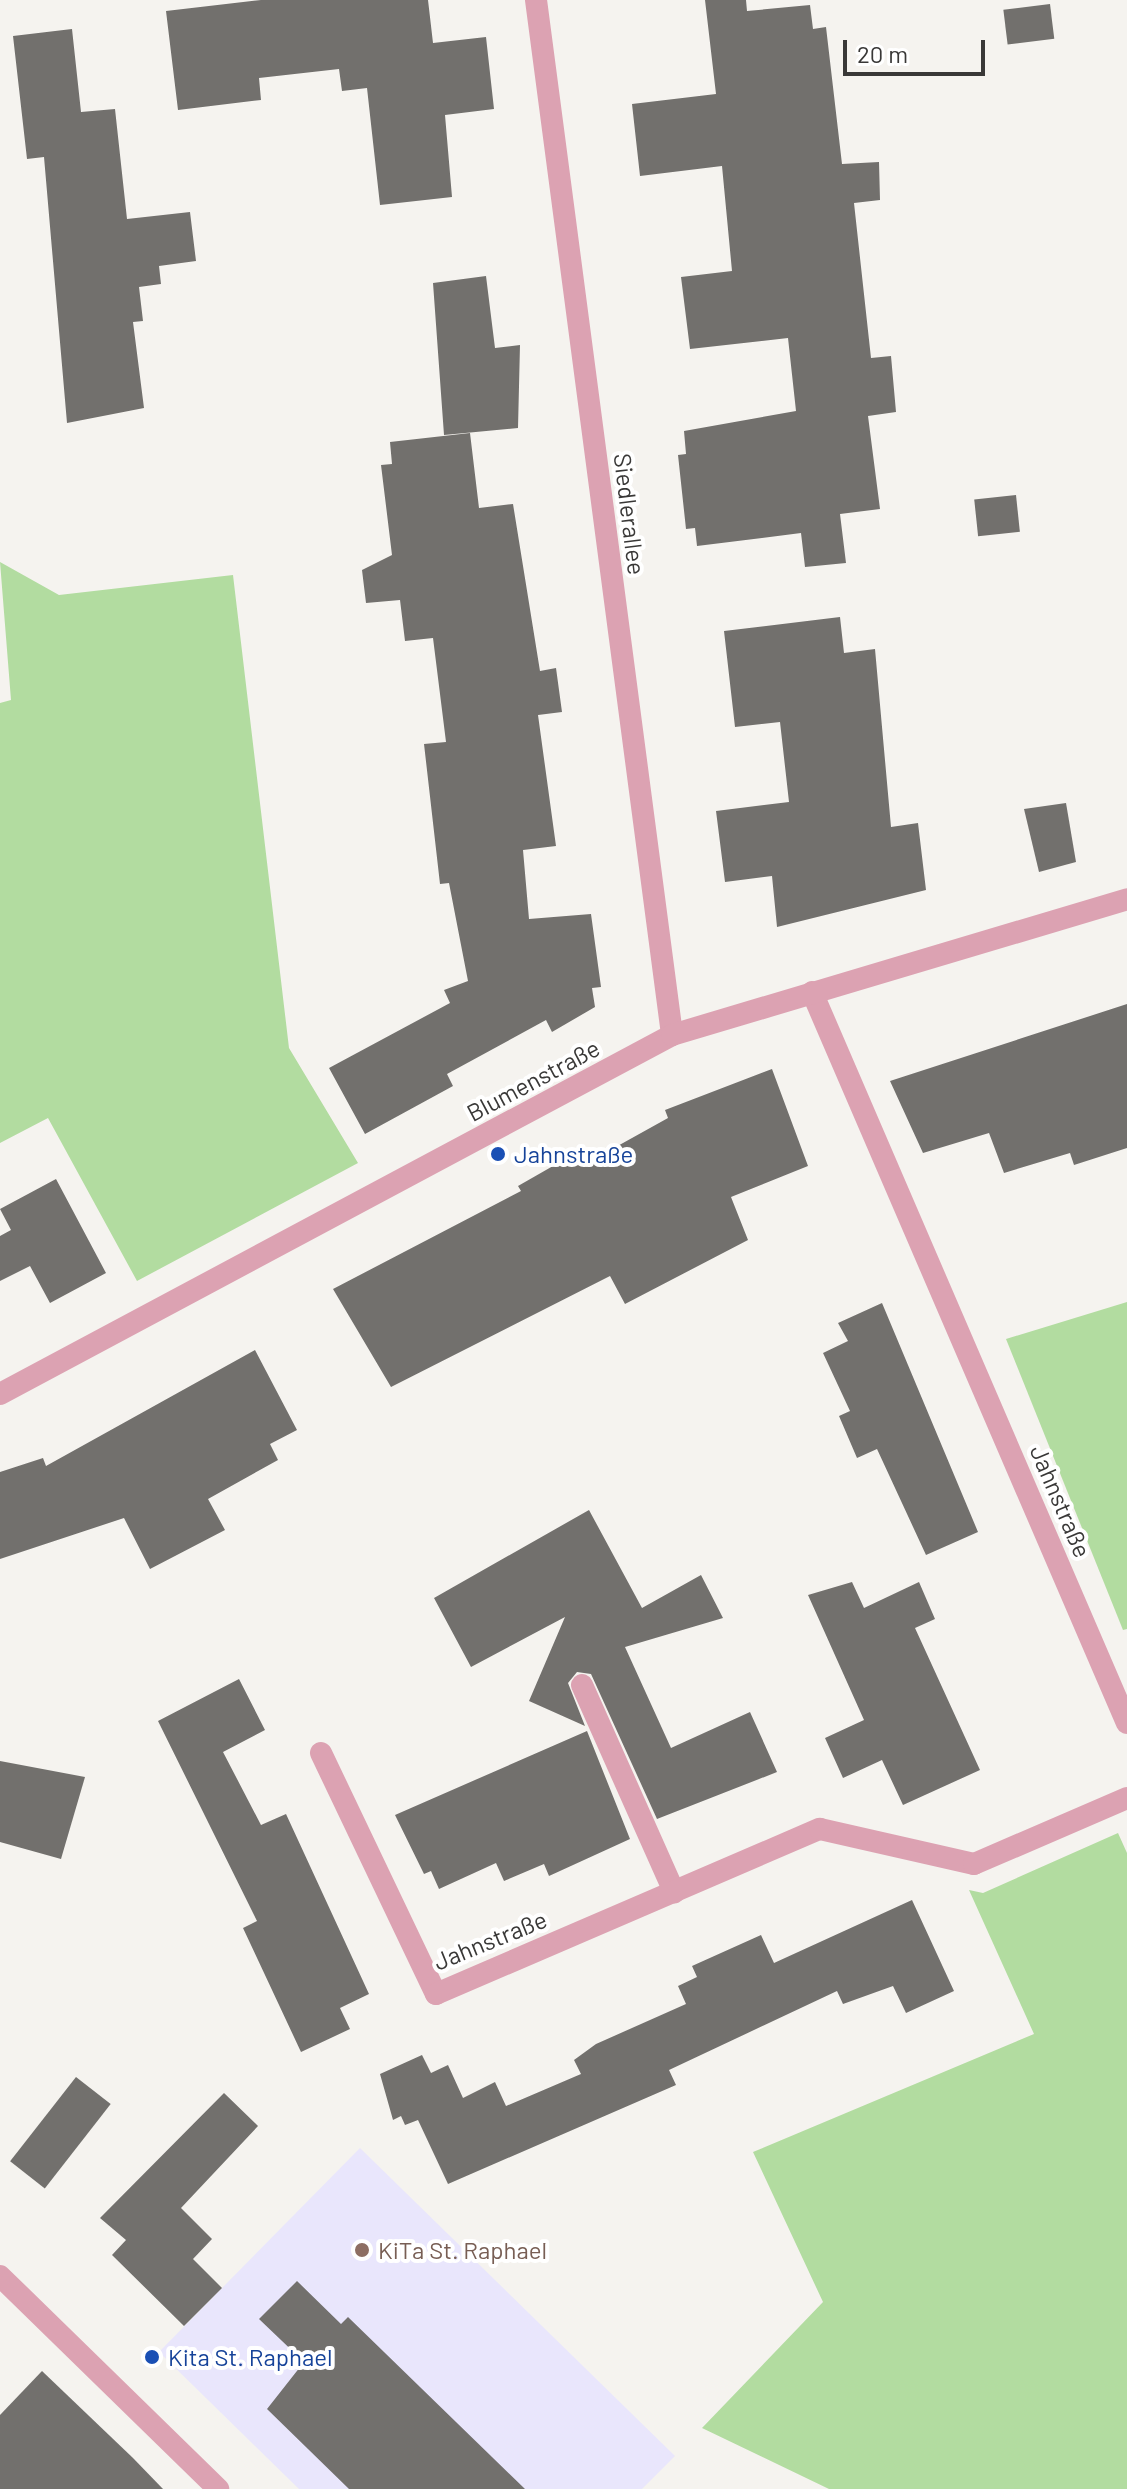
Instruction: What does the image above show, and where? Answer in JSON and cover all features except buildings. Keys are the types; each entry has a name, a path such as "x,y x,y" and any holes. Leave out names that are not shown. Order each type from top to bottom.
{"street":[{"name":"Siedlerallee","path":"536,0 672,1035"},
{"name":"Blumenstraße","path":"0,1394 672,1035 1127,899"},
{"name":"Jahnstraße","path":"812,992 1127,1723"},
{"path":"582,1685 674,1892"},
{"name":"Jahnstraße","path":"321,1753 436,1994 820,1829 974,1864 1127,1798"},
{"path":"0,2276 218,2489"}],"shaded area":[{"name":"KiTa St. Raphael","path":"360,2148 675,2456 642,2489 299,2489 159,2352"}],"green space":[{"path":"0,562 59,595 233,575 289,1048 358,1163 137,1281 48,1118 0,1143 0,703 11,700"},
{"path":"1127,1302 1127,1629 1123,1630 1006,1339"},
{"path":"1118,1833 1127,1853 1127,2489 829,2489 702,2428 823,2302 753,2152 1034,2034 969,1890 983,1893"}],"place":[{"name":"Jahnstraße","path":"498,1154"},
{"name":"KiTa St. Raphael","path":"362,2250"},
{"name":"Kita St. Raphael","path":"152,2357"}]}
